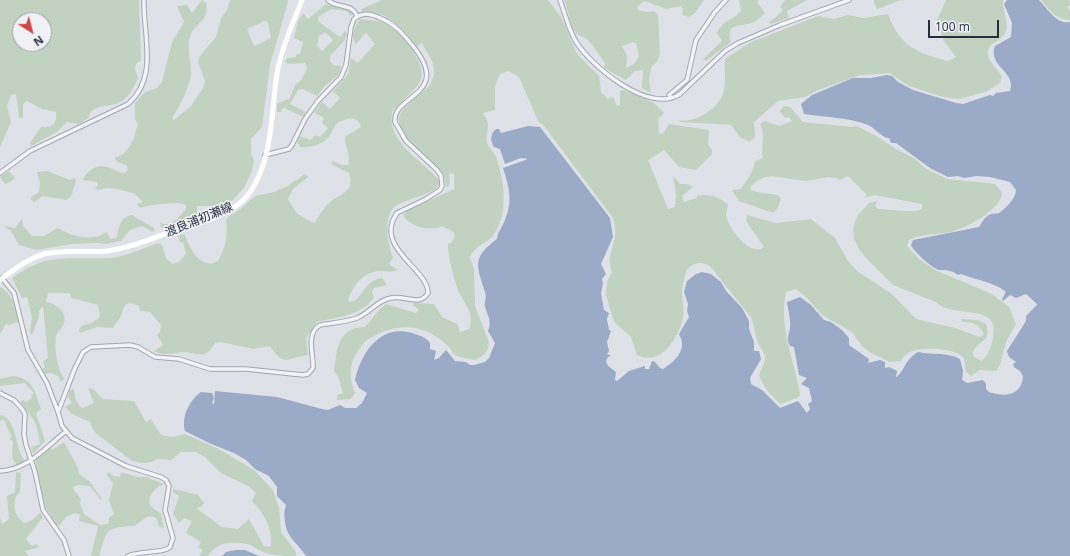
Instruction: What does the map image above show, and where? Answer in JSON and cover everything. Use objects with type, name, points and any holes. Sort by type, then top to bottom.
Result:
[{"type":"main road","name":"渡良浦初瀬線","points":[[1,279],[19,266],[43,255],[51,253],[94,252],[122,249],[188,227],[230,210],[240,203],[251,190],[259,174],[265,155],[281,56],[302,0]]},
{"type":"street","points":[[0,174],[30,151],[128,104],[138,94],[144,83],[148,63],[144,0]]},
{"type":"street","points":[[328,0],[332,4],[347,6],[358,16]]},
{"type":"street","points":[[560,0],[574,39],[596,67],[617,81],[650,98],[660,100],[671,98],[680,94],[725,51],[738,43],[780,25],[849,0]]},
{"type":"street","points":[[671,98],[669,95],[684,84],[689,77],[696,40],[715,12],[726,0]]},
{"type":"street","points":[[58,412],[75,368],[83,352],[90,347],[130,345],[138,347],[155,357],[179,359],[210,369],[246,369],[303,375],[308,374],[313,368],[311,335],[320,325],[356,318],[386,299],[400,297],[418,300],[426,297],[428,292],[426,284],[396,248],[392,224],[397,213],[436,194],[442,186],[441,176],[406,142],[395,122],[398,110],[422,89],[426,79],[426,68],[417,51],[397,28],[373,15],[365,14],[358,16],[352,23],[346,65],[341,78],[318,101],[305,119],[292,145],[289,148],[265,155]]},
{"type":"street","points":[[1,279],[14,293],[28,350],[47,383],[60,421],[66,432],[72,438],[126,466],[161,478],[168,483],[165,515],[173,538],[173,543],[162,552],[144,551],[128,556]]},
{"type":"street","points":[[0,393],[14,400],[22,408],[24,414],[24,434],[43,510],[64,540],[69,556]]},
{"type":"street","points":[[0,471],[17,469],[31,460],[66,432]]},
{"type":"green space","points":[[0,0],[139,0],[141,60],[136,64],[135,69],[138,78],[132,91],[122,101],[94,110],[90,113],[88,118],[79,124],[67,122],[57,132],[31,146],[30,143],[41,127],[49,127],[55,122],[56,112],[42,109],[27,101],[23,104],[23,117],[19,119],[16,94],[11,95],[7,106],[11,122],[0,147]]},
{"type":"green space","points":[[202,0],[206,3],[206,14],[194,29],[189,39],[191,73],[189,84],[172,118],[174,120],[191,106],[203,88],[205,81],[198,62],[199,57],[216,37],[221,18],[227,10],[230,0],[288,0],[270,65],[262,127],[251,139],[251,154],[254,160],[252,171],[244,188],[232,201],[218,209],[214,209],[210,206],[197,206],[197,216],[174,226],[162,228],[160,223],[168,224],[175,221],[186,209],[186,205],[170,203],[140,208],[137,204],[143,202],[134,193],[112,188],[97,190],[95,189],[98,185],[97,182],[83,180],[90,170],[101,166],[123,173],[128,170],[127,166],[118,162],[114,158],[124,153],[133,140],[138,124],[135,119],[135,103],[145,92],[157,88],[162,82],[172,42],[184,22],[177,6],[187,5],[192,13]],"holes":[[[265,21],[268,23],[271,38],[254,46],[247,29]]]},
{"type":"green space","points":[[382,0],[548,0],[561,17],[577,54],[599,76],[601,92],[608,99],[613,97],[617,106],[620,105],[620,91],[623,90],[654,103],[664,113],[658,119],[659,133],[663,134],[669,124],[709,130],[708,144],[712,150],[712,154],[696,170],[679,167],[664,150],[648,160],[668,209],[675,207],[676,195],[673,176],[680,184],[688,184],[693,187],[682,196],[684,202],[697,198],[697,196],[710,195],[728,204],[726,214],[730,226],[740,240],[746,245],[758,249],[764,247],[746,221],[747,215],[776,223],[811,219],[835,238],[848,261],[857,271],[892,294],[916,319],[955,328],[980,337],[984,334],[980,328],[969,322],[962,322],[961,319],[978,320],[986,324],[986,338],[973,352],[974,357],[982,361],[989,351],[993,338],[994,327],[990,319],[983,315],[944,307],[936,302],[893,285],[865,257],[854,239],[853,229],[855,222],[858,215],[869,203],[877,201],[875,206],[878,209],[907,211],[922,209],[922,204],[875,195],[864,198],[867,195],[848,176],[840,180],[832,177],[807,181],[771,177],[758,181],[751,186],[751,190],[778,195],[781,199],[777,209],[773,213],[739,201],[732,190],[741,189],[751,173],[755,161],[763,158],[763,133],[760,124],[764,121],[780,126],[792,121],[789,117],[785,118],[780,111],[784,106],[790,107],[803,122],[852,127],[857,126],[914,158],[925,168],[948,179],[995,184],[1002,193],[1000,199],[996,206],[982,217],[965,227],[951,232],[924,235],[914,238],[909,240],[907,246],[918,258],[935,270],[992,294],[1009,307],[1016,324],[1006,342],[1000,365],[996,371],[980,370],[971,376],[966,372],[964,359],[961,355],[940,349],[913,351],[906,355],[901,361],[890,362],[869,352],[862,346],[852,332],[822,315],[807,298],[796,289],[786,292],[784,319],[788,344],[800,395],[797,398],[780,404],[765,388],[759,375],[765,361],[765,355],[757,341],[752,319],[710,266],[701,263],[692,265],[687,269],[682,290],[684,312],[683,318],[681,326],[673,342],[661,354],[654,357],[646,358],[637,355],[631,337],[616,324],[613,319],[606,295],[607,282],[612,272],[610,258],[615,234],[613,218],[544,126],[538,121],[519,77],[508,71],[500,74],[495,86],[495,110],[483,113],[488,123],[486,138],[487,143],[496,157],[502,177],[504,197],[502,216],[492,237],[479,246],[470,257],[474,269],[475,306],[489,342],[488,349],[484,355],[475,360],[468,359],[455,355],[440,339],[425,331],[410,327],[402,327],[385,331],[373,336],[364,343],[354,357],[351,368],[351,380],[355,393],[351,399],[337,400],[337,395],[343,393],[338,376],[334,371],[340,341],[349,331],[356,328],[365,327],[386,304],[416,313],[419,310],[413,305],[413,303],[434,304],[442,317],[457,324],[460,332],[469,329],[471,324],[470,314],[457,288],[449,254],[448,244],[452,242],[455,235],[453,232],[442,226],[437,228],[426,228],[415,225],[410,223],[403,215],[407,211],[454,189],[454,173],[449,174],[450,183],[448,187],[446,186],[442,172],[411,142],[401,128],[399,121],[405,107],[431,83],[434,74],[433,64],[422,43],[417,46],[394,22],[379,14],[362,12],[361,9]]},
{"type":"green space","points":[[565,0],[704,0],[695,13],[689,17],[682,15],[683,10],[681,6],[666,9],[644,1],[637,7],[638,10],[647,12],[654,11],[658,15],[660,53],[657,62],[652,66],[649,79],[651,93],[642,88],[643,70],[635,71],[626,80],[604,68],[605,63],[593,46],[587,39],[576,34],[571,25]],"holes":[[[633,42],[636,43],[639,56],[634,64],[626,68],[627,56],[622,46]]]},
{"type":"green space","points":[[739,0],[759,0],[757,2],[765,13],[754,22],[734,27],[730,32],[731,42],[706,61],[703,59],[722,41],[717,33],[720,28],[741,10]]},
{"type":"green space","points":[[785,0],[807,0],[787,11],[789,18],[771,24],[769,22],[783,10],[780,7]]},
{"type":"green space","points":[[874,0],[904,0],[877,9]]},
{"type":"green space","points":[[946,0],[1003,0],[1003,8],[1007,23],[1006,31],[1002,37],[988,50],[990,61],[1002,77],[1000,83],[985,92],[959,99],[943,97],[909,86],[889,73],[861,75],[818,90],[805,97],[778,101],[754,122],[755,137],[749,142],[740,137],[731,125],[680,122],[679,120],[686,121],[700,117],[713,108],[718,102],[724,90],[725,59],[751,42],[818,16],[834,19],[848,15],[863,18],[888,14],[898,34],[911,47],[928,55],[948,61],[956,57],[943,40],[937,20]]},
{"type":"green space","points":[[1041,0],[1070,0],[1070,5],[1067,7],[1070,10],[1070,20],[1061,19],[1050,11]]},
{"type":"green space","points":[[326,4],[347,8],[353,12],[351,16],[346,11],[331,9],[318,17],[319,22],[340,37],[345,31],[347,33],[345,40],[330,56],[330,61],[333,65],[341,66],[340,73],[323,88],[317,96],[302,89],[298,90],[290,104],[306,112],[303,117],[285,108],[281,109],[281,112],[277,112],[277,104],[290,98],[295,85],[302,79],[307,68],[305,63],[287,64],[285,61],[287,58],[296,57],[297,54],[300,54],[303,42],[294,38],[298,21],[303,13],[308,19]],"holes":[[[325,32],[333,40],[322,51],[317,46],[319,36]]]},
{"type":"green space","points":[[360,19],[384,23],[397,32],[410,47],[420,64],[422,73],[421,80],[392,112],[392,123],[400,142],[439,180],[439,184],[435,190],[397,205],[392,209],[389,215],[388,238],[393,258],[389,264],[398,270],[391,272],[380,271],[369,274],[356,284],[348,299],[350,302],[354,301],[369,284],[376,280],[382,278],[387,285],[374,288],[372,292],[374,297],[363,308],[356,312],[317,322],[306,338],[308,355],[286,360],[279,357],[270,346],[254,349],[221,342],[215,343],[209,351],[201,354],[185,352],[166,354],[158,353],[154,351],[163,345],[157,335],[160,332],[161,325],[150,312],[140,311],[139,306],[130,303],[125,305],[120,318],[113,328],[97,327],[80,333],[79,330],[81,326],[92,323],[100,317],[98,305],[71,298],[70,293],[48,293],[46,302],[58,307],[63,313],[64,317],[63,326],[56,336],[55,347],[58,364],[64,379],[61,382],[59,377],[52,373],[44,374],[42,369],[45,367],[43,361],[48,358],[43,306],[39,311],[39,317],[32,335],[30,332],[32,317],[27,297],[22,298],[12,278],[25,270],[36,264],[59,259],[115,257],[158,243],[162,245],[166,258],[172,264],[179,262],[186,254],[183,242],[180,243],[178,235],[184,234],[191,249],[197,257],[211,264],[218,261],[225,246],[227,231],[226,220],[255,196],[274,192],[288,186],[305,174],[308,177],[293,189],[288,199],[297,214],[314,223],[332,200],[348,189],[350,185],[349,173],[331,164],[333,161],[342,165],[348,165],[349,154],[345,137],[361,127],[357,120],[347,119],[337,123],[328,138],[317,145],[300,147],[297,142],[300,136],[310,140],[316,135],[320,137],[328,128],[322,123],[324,118],[314,112],[322,102],[330,109],[340,98],[333,91],[348,74],[351,58],[358,63],[375,44],[366,33],[356,44],[354,41],[353,35],[356,25]]},
{"type":"green space","points":[[9,171],[15,178],[9,183],[5,184],[0,177]]},
{"type":"green space","points":[[47,171],[70,180],[75,178],[76,181],[71,197],[66,200],[43,196],[34,202],[30,198],[39,192],[40,183],[37,172]]},
{"type":"green space","points":[[132,215],[154,228],[154,231],[152,232],[142,226],[130,230],[121,241],[106,244],[72,244],[37,250],[19,245],[11,231],[3,226],[15,228],[22,219],[23,226],[32,236],[44,236],[58,228],[72,235],[83,237],[99,236],[107,232],[110,239],[116,238],[122,220]]},
{"type":"green space","points":[[0,287],[4,289],[11,297],[18,322],[9,325],[6,324],[0,334]]},
{"type":"green space","points":[[13,376],[20,377],[29,383],[35,392],[41,409],[36,413],[45,441],[33,454],[31,447],[40,444],[38,431],[32,417],[20,402],[23,400],[26,402],[32,398],[31,395],[34,393],[25,383],[0,386],[0,379]]},
{"type":"green space","points":[[88,388],[93,389],[103,399],[134,401],[146,422],[151,419],[161,435],[172,437],[185,434],[219,449],[254,470],[273,490],[279,507],[281,532],[296,552],[296,556],[272,555],[256,549],[251,545],[227,543],[217,547],[208,556],[199,556],[203,550],[198,547],[201,542],[186,533],[192,521],[184,518],[179,523],[173,514],[179,496],[173,492],[173,489],[198,495],[204,503],[201,507],[196,508],[222,527],[238,529],[249,519],[264,546],[271,547],[271,534],[267,522],[252,501],[256,493],[250,487],[221,473],[205,457],[196,452],[181,452],[171,460],[158,459],[152,462],[142,463],[132,461],[98,435],[93,430],[90,422],[72,414],[65,407],[72,403],[68,397],[69,391],[74,389],[75,398],[80,407],[83,408],[94,403]]},
{"type":"green space","points":[[2,415],[14,429],[21,455],[25,461],[19,466],[13,458],[13,441],[10,440],[11,436],[4,420],[0,421],[0,416]]},
{"type":"green space","points":[[64,442],[78,468],[79,474],[89,481],[102,499],[101,500],[90,486],[79,485],[72,487],[81,499],[80,503],[84,514],[100,525],[108,524],[109,518],[114,514],[109,500],[113,483],[107,475],[108,472],[114,476],[120,477],[121,472],[138,477],[146,477],[164,484],[152,493],[149,499],[153,509],[161,514],[164,528],[159,527],[157,519],[154,517],[145,518],[134,526],[117,527],[112,529],[106,535],[99,556],[91,556],[98,526],[79,521],[80,515],[75,513],[66,517],[60,525],[56,525],[44,504],[35,460],[50,447],[52,450]]},
{"type":"green space","points":[[16,472],[21,473],[20,492],[16,496],[15,504],[16,514],[24,523],[32,520],[40,513],[43,517],[26,539],[32,546],[36,544],[39,547],[25,551],[29,556],[0,556],[0,517],[2,524],[9,519],[7,496],[15,492]]},
{"type":"water","points":[[1007,0],[1039,0],[1061,21],[1070,22],[1070,556],[306,556],[288,532],[284,517],[286,505],[277,496],[277,487],[269,476],[255,469],[246,460],[234,453],[185,431],[184,420],[187,409],[193,399],[201,392],[212,393],[214,398],[212,403],[214,404],[215,391],[277,397],[328,410],[340,405],[345,408],[356,408],[362,403],[367,393],[359,388],[355,380],[362,360],[374,343],[381,337],[390,333],[401,331],[412,333],[424,338],[430,343],[430,349],[436,351],[434,360],[439,358],[446,350],[455,361],[466,362],[470,365],[485,362],[489,358],[495,343],[488,331],[490,322],[485,307],[486,294],[478,269],[478,263],[483,252],[497,239],[509,206],[507,181],[503,168],[528,159],[521,158],[505,164],[500,149],[494,147],[491,138],[496,129],[499,129],[501,133],[528,126],[540,127],[610,218],[613,237],[601,264],[606,274],[602,279],[603,284],[601,293],[604,310],[609,313],[607,319],[609,330],[611,331],[607,342],[609,351],[607,354],[611,356],[608,357],[606,361],[608,366],[616,372],[615,380],[617,381],[629,371],[645,366],[645,369],[649,369],[652,361],[663,369],[676,359],[682,345],[679,334],[689,317],[687,311],[688,304],[684,292],[687,281],[696,274],[702,272],[711,274],[721,282],[726,291],[742,308],[749,321],[749,329],[754,342],[754,351],[759,351],[761,359],[750,378],[751,384],[762,390],[780,408],[798,401],[807,413],[810,409],[808,404],[812,401],[809,388],[801,384],[807,378],[799,375],[794,347],[790,346],[788,341],[790,318],[787,302],[800,297],[811,305],[824,320],[831,322],[842,330],[849,338],[849,345],[869,359],[868,363],[880,360],[885,362],[885,368],[889,367],[897,371],[896,377],[901,373],[913,355],[918,352],[945,354],[960,359],[963,371],[962,380],[967,383],[983,380],[986,384],[986,389],[991,393],[1002,395],[1012,394],[1021,386],[1023,376],[1020,371],[1014,367],[1013,364],[1016,362],[1009,357],[1007,351],[1026,321],[1026,316],[1037,305],[1036,303],[1026,294],[1016,298],[1010,295],[1003,301],[1002,299],[1006,292],[990,283],[961,274],[958,275],[951,271],[937,269],[924,260],[911,245],[913,240],[979,227],[987,216],[999,213],[1007,206],[1016,193],[1016,190],[1010,182],[990,177],[948,177],[930,168],[896,143],[891,143],[889,138],[864,123],[848,119],[804,114],[801,104],[812,95],[853,78],[871,78],[887,75],[892,76],[898,82],[913,90],[963,104],[990,95],[993,96],[996,93],[1010,91],[1011,84],[1009,79],[995,59],[994,53],[995,46],[1011,37],[1012,23],[1004,4]]},
{"type":"water","points":[[245,550],[259,556],[222,556],[226,552]]}]
